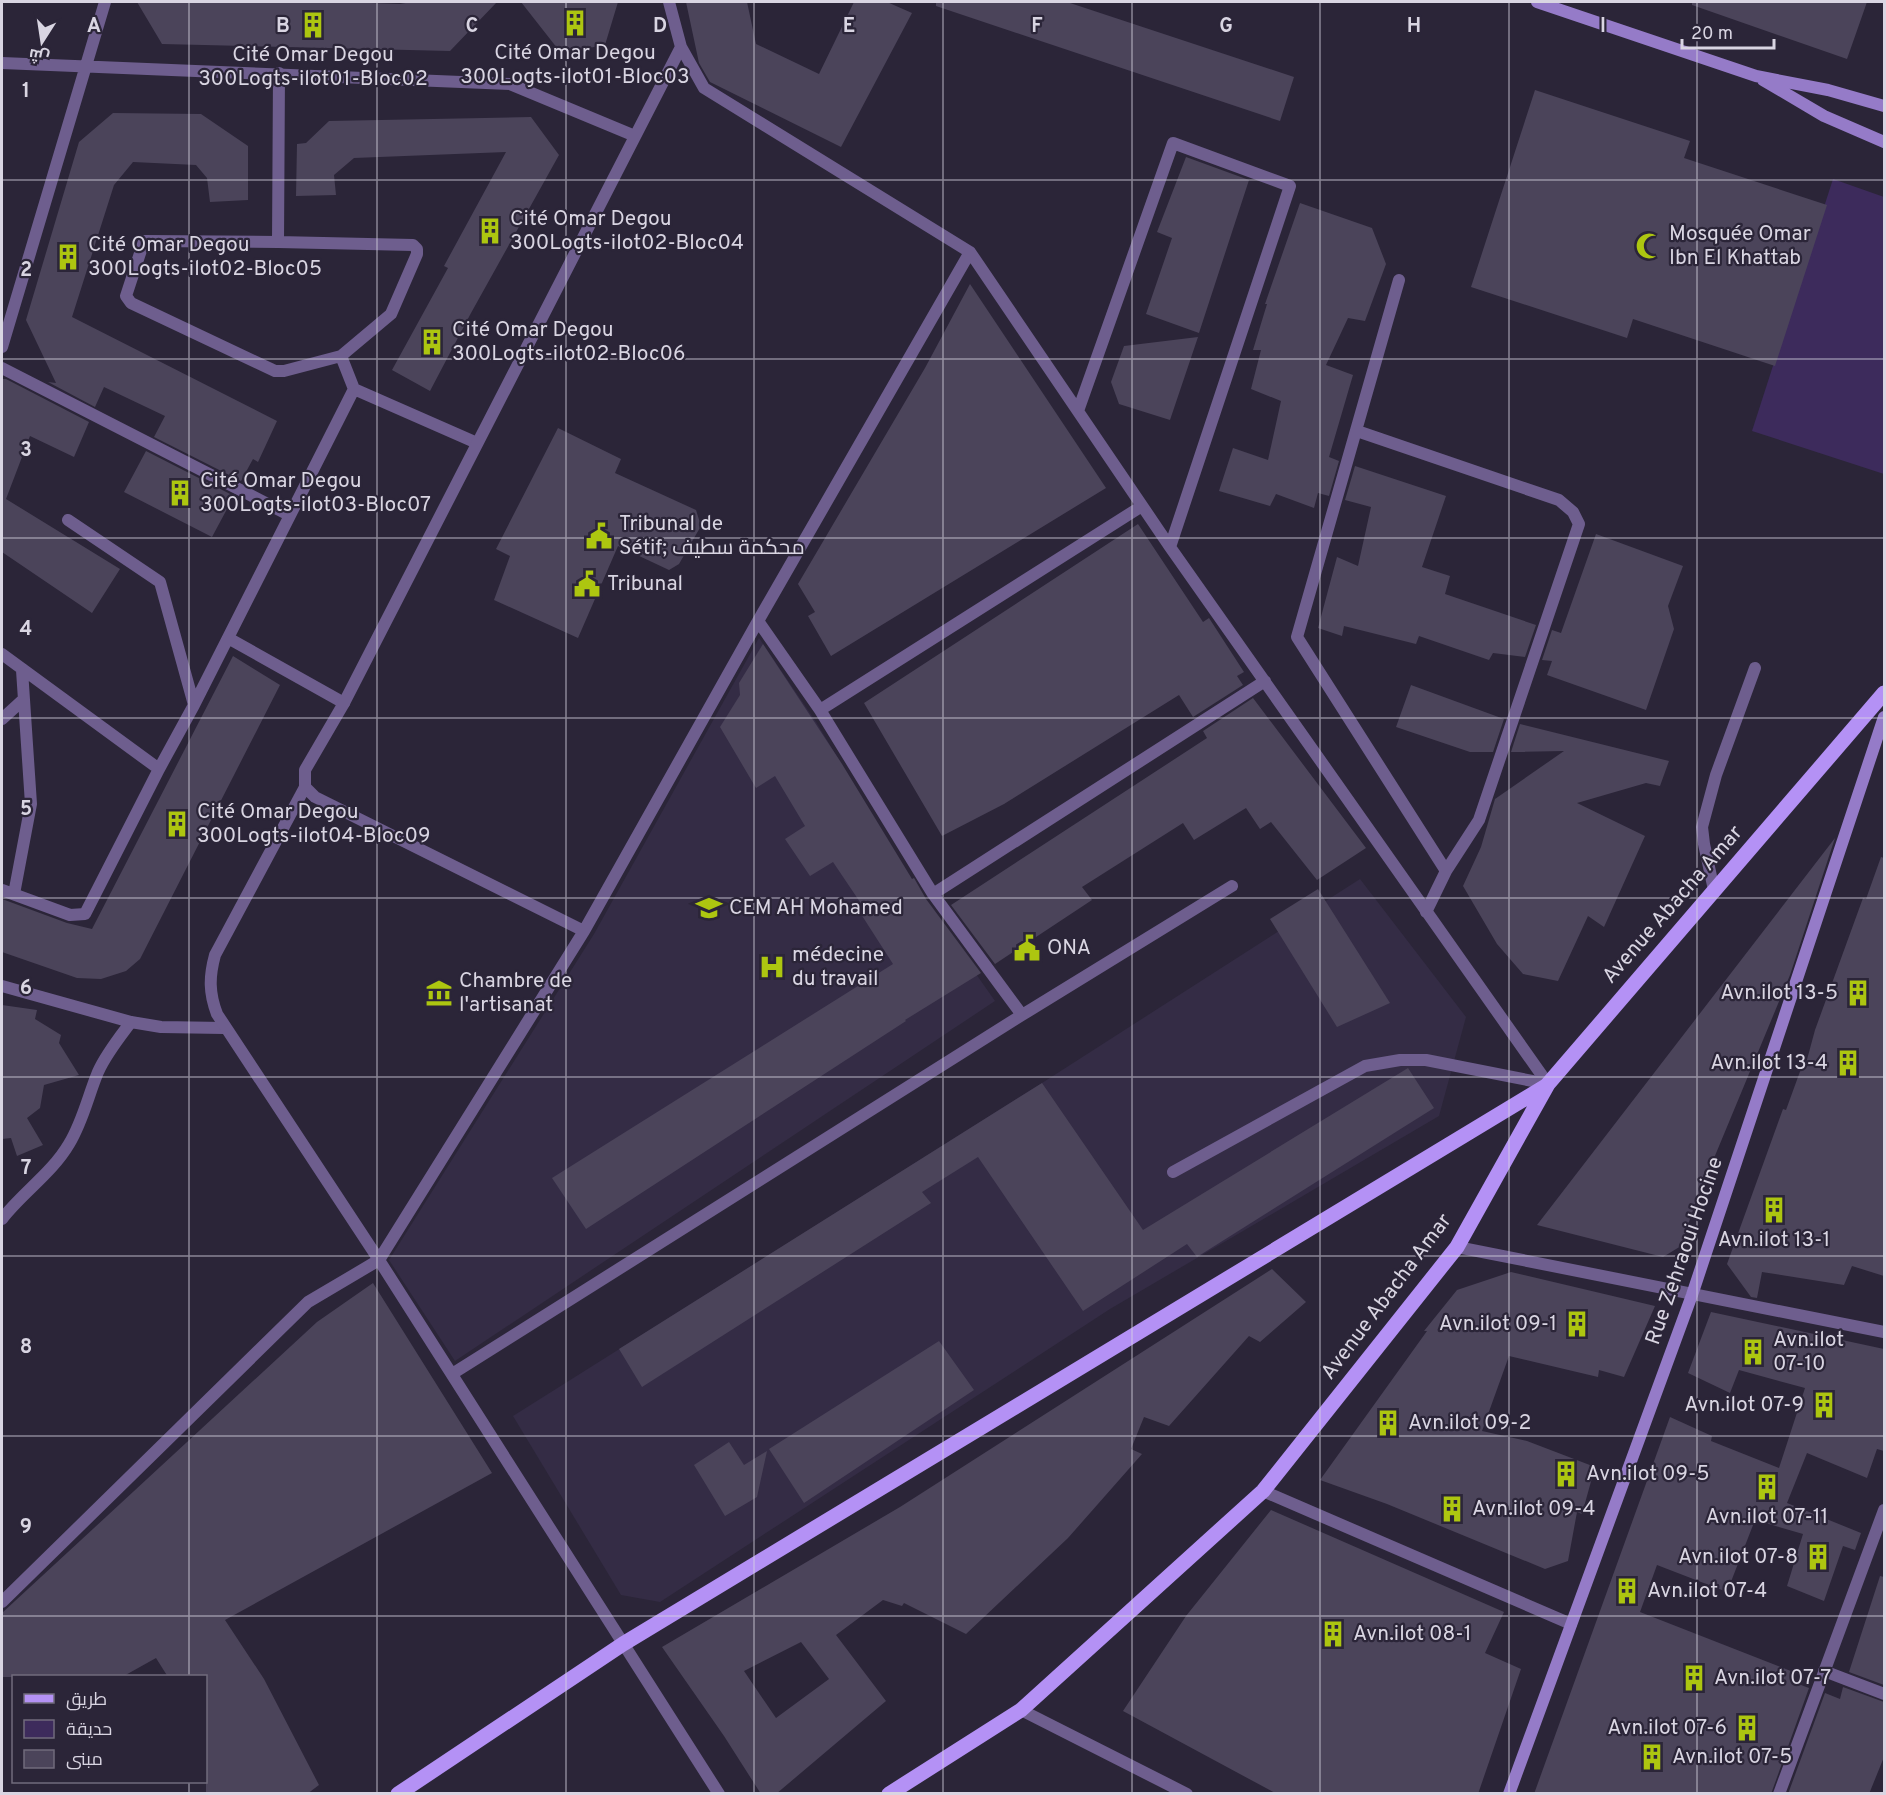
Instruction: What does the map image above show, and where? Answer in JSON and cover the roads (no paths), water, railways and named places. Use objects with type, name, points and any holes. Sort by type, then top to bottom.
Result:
[{"type":"main road","name":"Avenue Abacha Amar","points":[[889,1794],[1021,1710],[1263,1491],[1457,1247],[1548,1084],[1884,693]]},
{"type":"main road","points":[[398,1794],[623,1644],[1548,1084]]},
{"type":"street","points":[[2,347],[4,330],[105,2]]},
{"type":"street","points":[[669,2],[681,48],[704,88],[970,252],[1170,547],[1548,1084]]},
{"type":"street","points":[[1537,2],[1756,76],[1828,90],[1884,106]]},
{"type":"street","points":[[681,48],[344,703],[305,770],[305,787],[215,955],[210,985],[212,1000],[224,1028],[379,1260],[719,1794]]},
{"type":"street","points":[[2,63],[510,84],[635,136]]},
{"type":"street","points":[[278,242],[279,73]]},
{"type":"street","points":[[1756,76],[1824,116],[1884,142]]},
{"type":"street","points":[[1078,411],[1173,143],[1290,186],[1170,547]]},
{"type":"street","points":[[144,241],[413,246],[417,249],[417,254],[391,314],[341,356],[284,371],[275,371],[131,303],[126,296],[144,241]]},
{"type":"street","points":[[2,1602],[308,1302],[379,1260],[584,932],[758,621],[970,252]]},
{"type":"street","points":[[1399,280],[1297,637],[1446,871]]},
{"type":"street","points":[[341,356],[354,389],[477,443]]},
{"type":"street","points":[[2,368],[289,516]]},
{"type":"street","points":[[2,890],[70,915],[85,914],[354,389]]},
{"type":"street","points":[[1357,431],[1559,501],[1573,512],[1579,524],[1479,820],[1446,871],[1425,912]]},
{"type":"street","points":[[820,710],[1142,506]]},
{"type":"street","points":[[68,520],[160,582],[194,705]]},
{"type":"street","points":[[758,621],[820,710],[933,894],[1022,1015]]},
{"type":"street","points":[[228,638],[344,703]]},
{"type":"street","points":[[2,654],[159,769]]},
{"type":"street","points":[[1714,890],[1702,827],[1716,775],[1755,668]]},
{"type":"street","points":[[14,894],[31,804],[22,670]]},
{"type":"street","points":[[933,894],[1265,681]]},
{"type":"street","points":[[2,719],[24,699]]},
{"type":"street","name":"Rue Zehraoui Hocine","points":[[1509,1794],[1692,1295],[1884,717]]},
{"type":"street","points":[[305,787],[315,797],[584,932]]},
{"type":"street","points":[[452,1374],[1022,1015],[1232,886]]},
{"type":"street","points":[[2,986],[131,1022],[161,1027],[224,1028]]},
{"type":"street","points":[[2,1219],[68,1147],[78,1129],[99,1070],[131,1022]]},
{"type":"street","points":[[1173,1172],[1365,1066],[1400,1060],[1426,1060],[1548,1084]]},
{"type":"street","points":[[1457,1247],[1884,1332]]},
{"type":"street","points":[[1263,1491],[1571,1624]]},
{"type":"street","points":[[1779,1794],[1884,1510]]},
{"type":"street","points":[[1824,1671],[1884,1694]]},
{"type":"street","points":[[1021,1710],[1187,1794]]},
{"type":"place","name":"Cité Omar Degou 300Logts-ilot01-Bloc03","points":[[575,23]]},
{"type":"place","name":"Cité Omar Degou 300Logts-ilot01-Bloc02","points":[[313,25]]},
{"type":"place","name":"Cité Omar Degou 300Logts-ilot02-Bloc04","points":[[490,231]]},
{"type":"place","name":"Mosquée Omar Ibn El Khattab","points":[[1649,246]]},
{"type":"place","name":"Cité Omar Degou 300Logts-ilot02-Bloc05","points":[[68,257]]},
{"type":"place","name":"Cité Omar Degou 300Logts-ilot02-Bloc06","points":[[432,342]]},
{"type":"place","name":"Cité Omar Degou 300Logts-ilot03-Bloc07","points":[[180,493]]},
{"type":"place","name":"Tribunal de Sétif; محكمة سطيف","points":[[599,536]]},
{"type":"place","name":"Tribunal","points":[[587,584]]},
{"type":"place","name":"Cité Omar Degou 300Logts-ilot04-Bloc09","points":[[177,824]]},
{"type":"place","name":"CEM AH Mohamed","points":[[709,908]]},
{"type":"place","name":"ONA","points":[[1027,948]]},
{"type":"place","name":"médecine du travail","points":[[772,967]]},
{"type":"place","name":"Chambre de l'artisanat","points":[[439,993]]},
{"type":"place","name":"Avn.ilot 13-5","points":[[1858,993]]},
{"type":"place","name":"Avn.ilot 13-4","points":[[1848,1063]]},
{"type":"place","name":"Avn.ilot 13-1","points":[[1774,1210]]},
{"type":"place","name":"Avn.ilot 09-1","points":[[1577,1324]]},
{"type":"place","name":"Avn.ilot 07-10","points":[[1753,1352]]},
{"type":"place","name":"Avn.ilot 07-9","points":[[1824,1405]]},
{"type":"place","name":"Avn.ilot 09-2","points":[[1388,1423]]},
{"type":"place","name":"Avn.ilot 09-5","points":[[1566,1474]]},
{"type":"place","name":"Avn.ilot 07-11","points":[[1767,1487]]},
{"type":"place","name":"Avn.ilot 09-4","points":[[1452,1509]]},
{"type":"place","name":"Avn.ilot 07-8","points":[[1818,1557]]},
{"type":"place","name":"Avn.ilot 07-4","points":[[1627,1591]]},
{"type":"place","name":"Avn.ilot 08-1","points":[[1333,1634]]},
{"type":"place","name":"Avn.ilot 07-7","points":[[1694,1678]]},
{"type":"place","name":"Avn.ilot 07-6","points":[[1747,1728]]},
{"type":"place","name":"Avn.ilot 07-5","points":[[1652,1757]]}]
